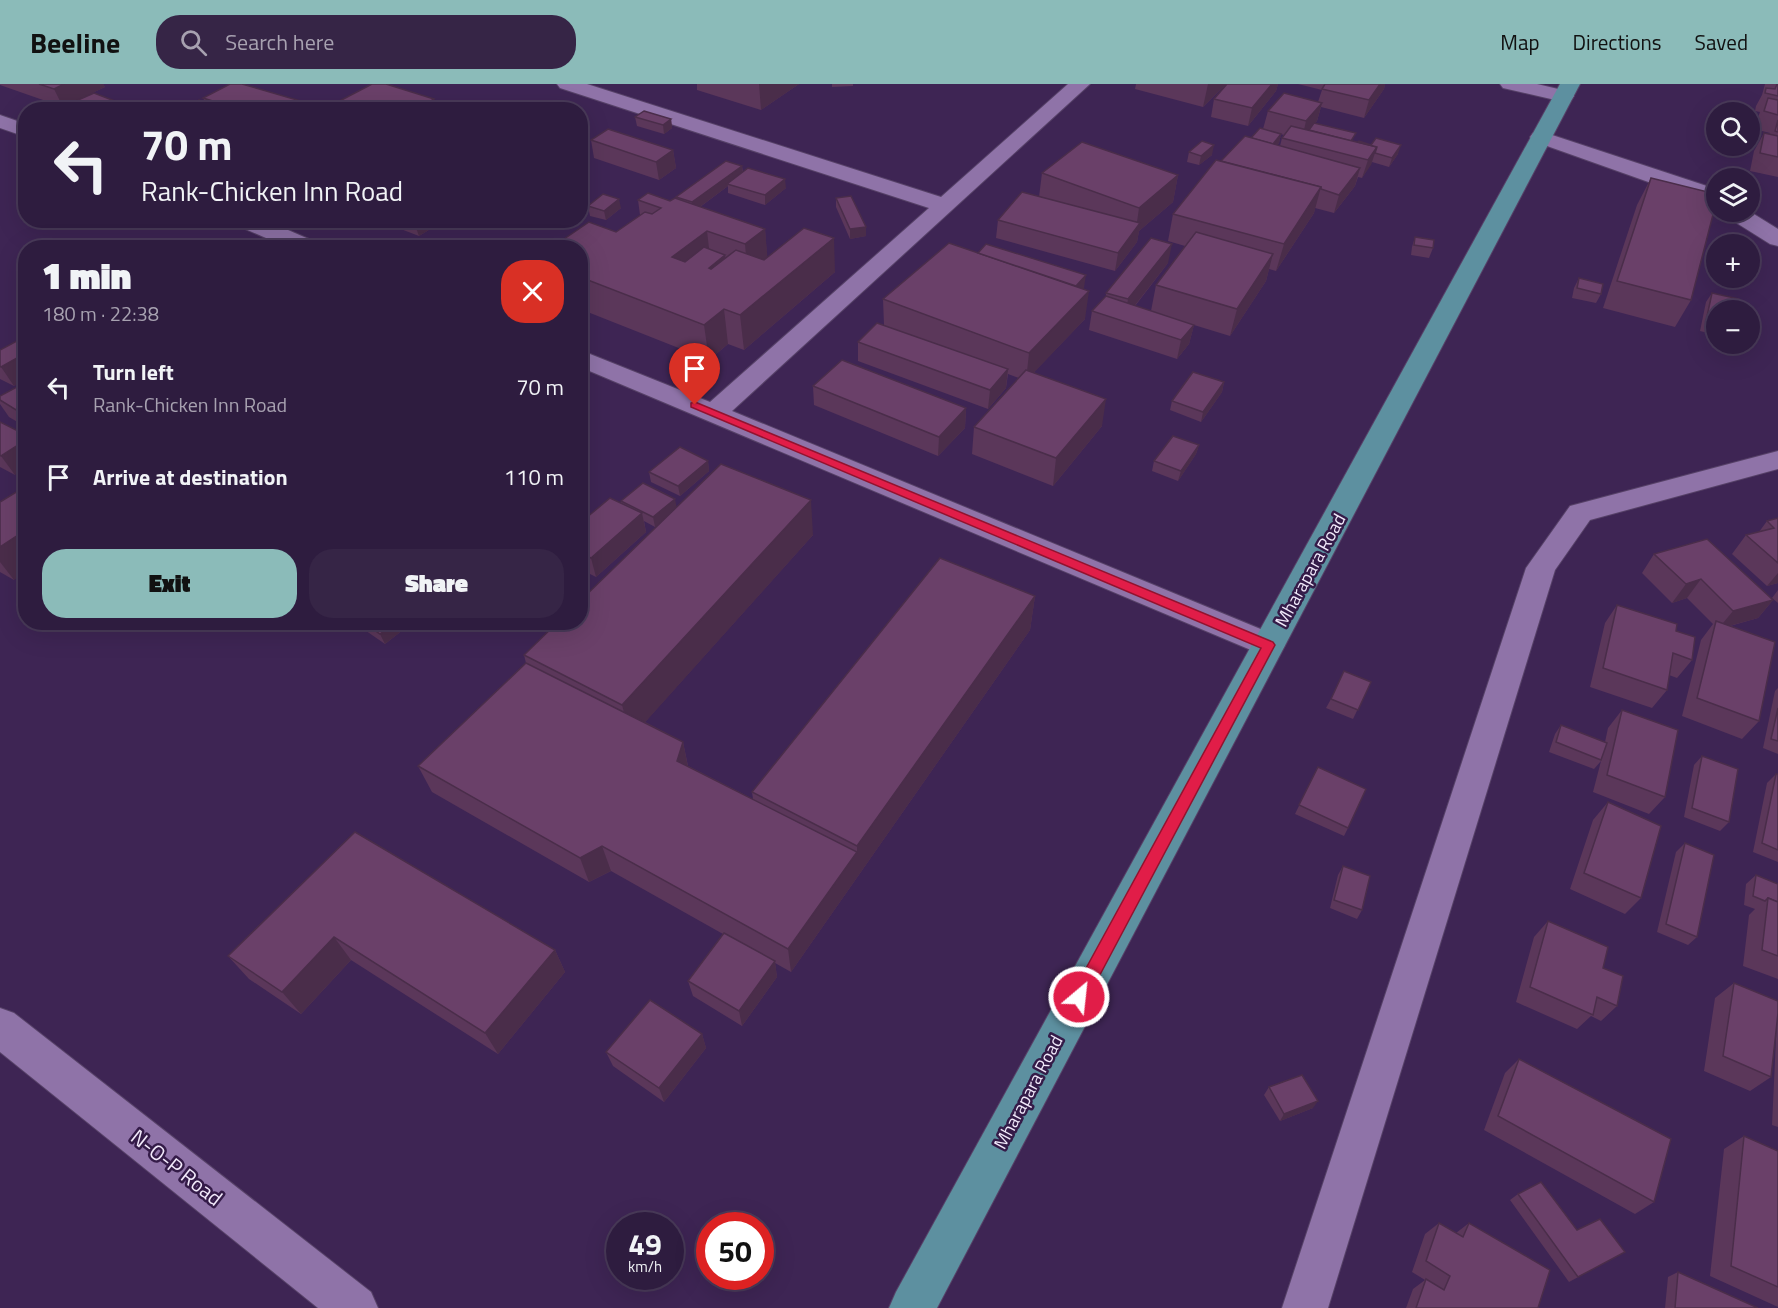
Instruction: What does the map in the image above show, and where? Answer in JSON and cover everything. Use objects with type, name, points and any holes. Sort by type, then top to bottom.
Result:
[{"type":"main road","name":"Mharapara Road","points":[[912,1308],[1567,90]]},
{"type":"street","points":[[567,84],[946,206]]},
{"type":"street","points":[[714,413],[1080,84]]},
{"type":"street","points":[[1510,84],[1567,90]]},
{"type":"street","points":[[0,121],[18,128]]},
{"type":"street","points":[[1540,137],[1706,193]]},
{"type":"street","points":[[1751,222],[1778,239]]},
{"type":"street","points":[[263,228],[291,240]]},
{"type":"street","points":[[588,361],[1269,645]]},
{"type":"street","points":[[1305,1308],[1541,568],[1580,513],[1778,460]]},
{"type":"street","name":"N-O-P Road","points":[[0,1027],[355,1308]]},
{"type":"building","points":[[39,84],[64,84],[54,89]]},
{"type":"building","points":[[230,84],[242,84],[304,102],[216,102],[203,98]]},
{"type":"building","points":[[372,84],[386,84],[434,99],[429,102],[338,102]]},
{"type":"building","points":[[1227,84],[1272,84],[1252,108],[1214,99]]},
{"type":"building","points":[[1325,84],[1380,84],[1369,100],[1322,89]]},
{"type":"building","points":[[1777,84],[1778,96],[1765,93],[1766,88],[1775,89]]},
{"type":"building","points":[[94,93],[117,102],[73,102]]},
{"type":"building","points":[[1284,93],[1322,103],[1306,121],[1268,111]]},
{"type":"building","points":[[1768,98],[1778,100],[1778,115],[1764,111]]},
{"type":"building","points":[[644,111],[671,119],[663,125],[635,117]]},
{"type":"building","points":[[1314,123],[1356,133],[1351,141],[1309,130]]},
{"type":"building","points":[[1291,126],[1377,147],[1368,160],[1282,138]]},
{"type":"building","points":[[1260,128],[1281,134],[1273,144],[1251,138]]},
{"type":"building","points":[[608,129],[673,150],[656,162],[591,140]]},
{"type":"building","points":[[1764,133],[1778,136],[1778,157],[1760,153]]},
{"type":"building","points":[[1245,136],[1360,168],[1339,195],[1321,189],[1321,187],[1221,161]]},
{"type":"building","points":[[1376,138],[1401,145],[1392,158],[1375,153],[1377,147],[1358,142],[1371,145]]},
{"type":"building","points":[[1202,141],[1214,145],[1201,156],[1189,152]]},
{"type":"building","points":[[1082,142],[1178,175],[1139,208],[1042,173]]},
{"type":"building","points":[[1216,160],[1321,187],[1284,244],[1173,214]]},
{"type":"building","points":[[726,161],[742,166],[692,202],[676,197]]},
{"type":"building","points":[[748,168],[785,179],[765,195],[727,184]]},
{"type":"building","points":[[1651,178],[1706,192],[1706,222],[1711,222],[1708,234],[1706,234],[1691,300],[1617,281]]},
{"type":"building","points":[[1022,192],[1140,223],[1118,253],[998,220]]},
{"type":"building","points":[[648,193],[670,201],[675,198],[765,229],[745,244],[707,231],[672,257],[685,262],[704,247],[725,255],[709,268],[711,269],[736,250],[764,260],[804,228],[834,238],[740,315],[724,309],[704,325],[588,280],[588,240],[563,240],[580,228],[588,228],[589,222],[616,232],[645,212],[652,214],[661,208],[638,200]]},
{"type":"building","points":[[603,194],[619,199],[604,211],[588,206]]},
{"type":"building","points":[[851,196],[866,227],[850,229],[836,198]]},
{"type":"building","points":[[1196,232],[1273,254],[1237,309],[1156,285]]},
{"type":"building","points":[[1415,237],[1434,240],[1433,248],[1414,245]]},
{"type":"building","points":[[1151,238],[1172,244],[1128,299],[1106,293]]},
{"type":"building","points":[[949,243],[1089,291],[1029,353],[883,299]]},
{"type":"building","points":[[986,244],[1086,275],[1076,286],[978,253]]},
{"type":"building","points":[[1579,278],[1603,284],[1601,294],[1577,288]]},
{"type":"building","points":[[1712,293],[1739,299],[1739,300],[1710,300]]},
{"type":"building","points":[[1106,296],[1194,325],[1181,340],[1092,311]]},
{"type":"building","points":[[877,323],[1008,369],[990,390],[858,342]]},
{"type":"building","points":[[18,340],[18,357],[1,367],[0,350]]},
{"type":"building","points":[[842,360],[966,408],[939,437],[813,386]]},
{"type":"building","points":[[1026,370],[1106,399],[1056,458],[974,427]]},
{"type":"building","points":[[1193,372],[1224,382],[1203,412],[1172,401]]},
{"type":"building","points":[[18,386],[18,411],[0,400],[0,396]]},
{"type":"building","points":[[0,422],[18,431],[18,445],[0,455]]},
{"type":"building","points":[[1173,436],[1199,445],[1181,471],[1154,461]]},
{"type":"building","points":[[680,447],[708,461],[678,486],[649,472]]},
{"type":"building","points":[[721,464],[811,500],[622,705],[524,655],[550,630],[588,630],[588,593]]},
{"type":"building","points":[[643,483],[675,499],[653,517],[621,501]]},
{"type":"building","points":[[18,491],[18,535],[0,547],[0,502]]},
{"type":"building","points":[[610,498],[642,513],[591,558],[588,557],[588,516]]},
{"type":"building","points":[[1778,518],[1778,563],[1746,535],[1774,528],[1767,521]]},
{"type":"building","points":[[1707,539],[1773,600],[1733,611],[1701,579],[1686,584],[1654,554]]},
{"type":"building","points":[[940,558],[1035,596],[857,846],[752,792]]},
{"type":"building","points":[[1617,605],[1677,624],[1676,631],[1695,637],[1692,660],[1673,653],[1667,690],[1603,668]]},
{"type":"building","points":[[1716,621],[1775,642],[1759,721],[1697,698]]},
{"type":"building","points":[[526,663],[683,742],[677,761],[857,852],[788,949],[602,846],[580,858],[418,766]]},
{"type":"building","points":[[1344,671],[1371,682],[1358,710],[1331,699]]},
{"type":"building","points":[[1778,708],[1778,741],[1771,739]]},
{"type":"building","points":[[1622,710],[1678,730],[1665,797],[1607,775]]},
{"type":"building","points":[[1561,725],[1607,743],[1601,760],[1556,742]]},
{"type":"building","points":[[1702,756],[1738,769],[1729,822],[1692,808]]},
{"type":"building","points":[[1318,767],[1366,789],[1348,828],[1299,805]]},
{"type":"building","points":[[1776,774],[1778,774],[1778,850],[1762,843]]},
{"type":"building","points":[[1608,802],[1661,826],[1641,898],[1584,873]]},
{"type":"building","points":[[355,832],[555,950],[485,1033],[334,937],[282,992],[228,956]]},
{"type":"building","points":[[1685,843],[1714,855],[1697,937],[1666,924]]},
{"type":"building","points":[[1343,866],[1370,876],[1362,910],[1334,900]]},
{"type":"building","points":[[1756,875],[1778,884],[1778,902],[1768,898],[1765,901],[1753,896]]},
{"type":"building","points":[[1768,898],[1778,902],[1778,956],[1762,950]]},
{"type":"building","points":[[1548,921],[1608,947],[1603,968],[1623,976],[1617,1006],[1597,997],[1593,1015],[1530,987]]},
{"type":"building","points":[[724,933],[775,961],[739,1011],[688,981]]},
{"type":"building","points":[[1734,983],[1778,1001],[1771,1077],[1723,1056]]},
{"type":"building","points":[[650,1000],[702,1034],[659,1088],[606,1052]]},
{"type":"building","points":[[1519,1059],[1671,1139],[1654,1202],[1498,1116]]},
{"type":"building","points":[[1302,1075],[1318,1101],[1284,1114],[1269,1087]]},
{"type":"building","points":[[1744,1136],[1778,1151],[1778,1287],[1731,1266]]},
{"type":"building","points":[[1541,1182],[1577,1230],[1600,1219],[1625,1252],[1578,1277],[1518,1194]]},
{"type":"building","points":[[1439,1223],[1463,1237],[1469,1223],[1550,1270],[1538,1308],[1416,1308],[1426,1279],[1444,1290],[1450,1276],[1426,1261]]},
{"type":"building","points":[[1678,1272],[1758,1308],[1675,1308]]},
{"type":"route","points":[[695,405],[1269,645],[1079,997]]}]
